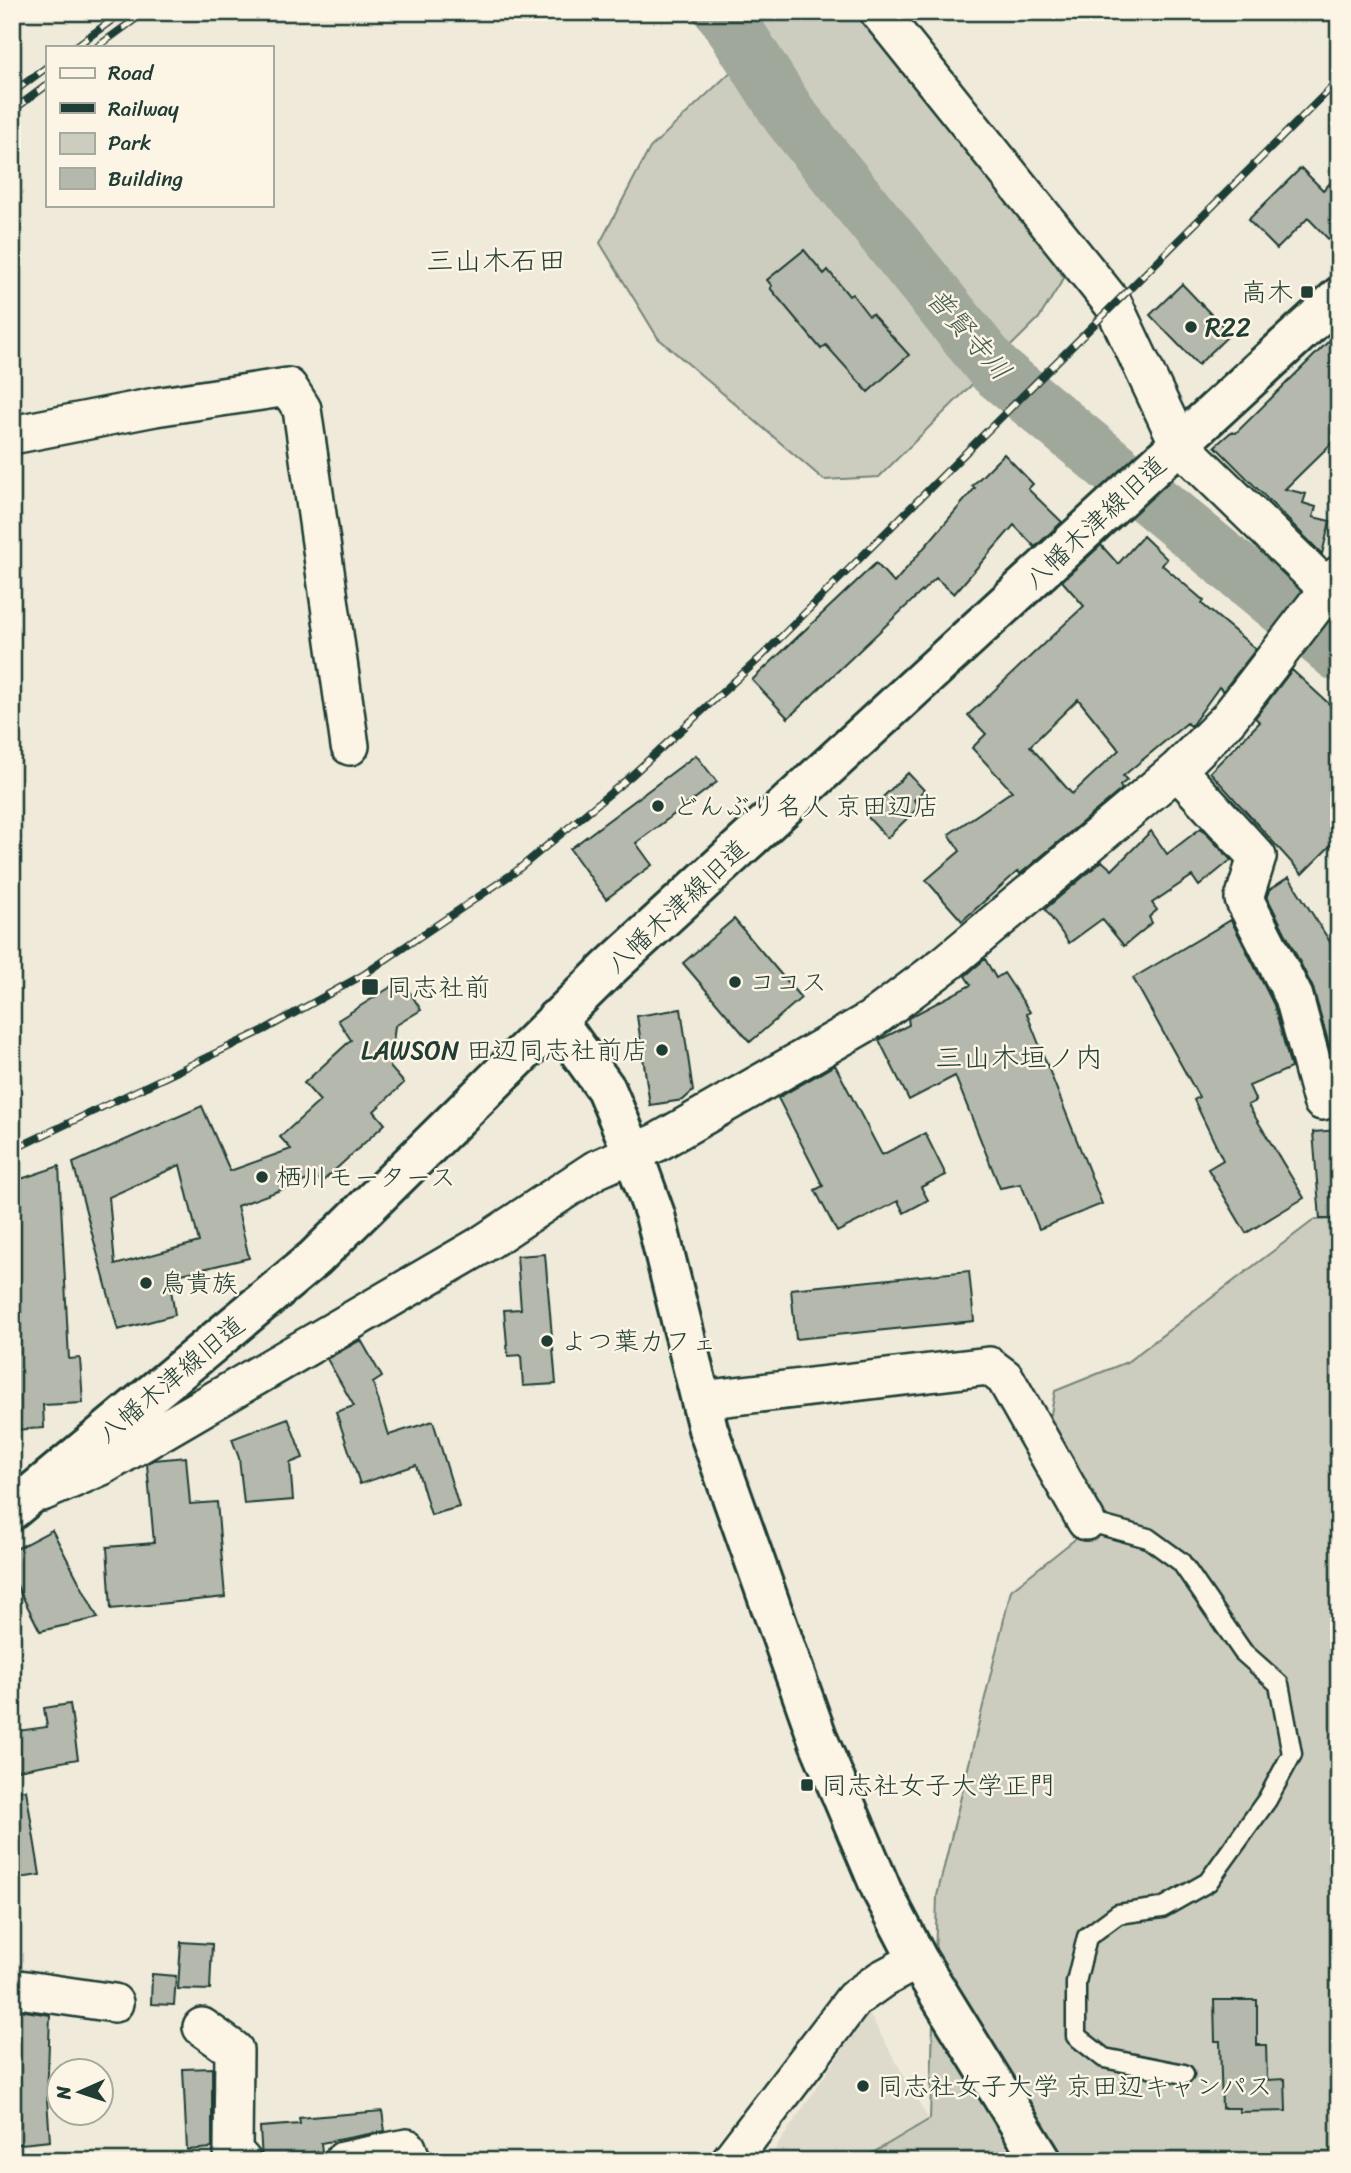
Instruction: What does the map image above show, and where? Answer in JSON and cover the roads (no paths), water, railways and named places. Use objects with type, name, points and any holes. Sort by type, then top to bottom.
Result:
[{"type":"street","points":[[20,1504],[102,1466],[480,1246],[595,1170],[658,1142],[871,1020],[947,963],[1177,770],[1228,719],[1331,591],[1173,449],[1113,304],[879,12]]},
{"type":"street","name":"八幡木津線旧道","points":[[20,1504],[315,1258],[556,1019],[1339,297]]},
{"type":"street","points":[[12,435],[155,407],[288,387],[302,409],[350,746]]},
{"type":"street","points":[[1177,770],[1257,857],[1244,899],[1294,996],[1322,1101]]},
{"type":"street","points":[[556,1019],[606,1089],[632,1152],[655,1214],[708,1429],[819,1742],[882,1891],[918,1960],[1042,2161]]},
{"type":"street","points":[[701,1400],[989,1366],[1005,1378],[1086,1521]]},
{"type":"street","points":[[730,2161],[854,1999],[882,1979],[918,1960]]},
{"type":"street","points":[[12,1988],[114,2003]]},
{"type":"street","points":[[202,2027],[234,2050],[233,2151],[242,2161]]},
{"type":"street","points":[[343,2161],[407,2148],[412,2161]]},
{"type":"lane","points":[[1086,1521],[1148,1538],[1181,1562],[1243,1652],[1279,1684],[1292,1755],[1267,1800],[1208,1882],[1162,1908],[1118,1914],[1087,1937],[1076,1982],[1076,2036],[1104,2058],[1184,2074]]},
{"type":"waterway","name":"普賢寺川","points":[[724,12],[790,116],[995,370],[1339,654]]},
{"type":"railway","points":[[76,46],[123,12]]},
{"type":"railway","points":[[98,46],[145,12]]},
{"type":"railway","points":[[12,93],[46,68]]},
{"type":"railway","points":[[12,1150],[264,1030],[363,975],[515,872],[631,776],[762,656],[1339,80]]},
{"type":"railway","points":[[12,111],[46,86]]},
{"type":"place","name":"高木","points":[[1307,292]]},
{"type":"place","name":"R22","points":[[1191,327]]},
{"type":"place","name":"どんぶり名人 京田辺店","points":[[658,806]]},
{"type":"place","name":"ココス","points":[[735,982]]},
{"type":"place","name":"同志社前","points":[[370,987]]},
{"type":"place","name":"LAWSON 田辺同志社前店","points":[[662,1050]]},
{"type":"place","name":"栖川モータース","points":[[262,1177]]},
{"type":"place","name":"鳥貴族","points":[[146,1283]]},
{"type":"place","name":"よつ葉カフェ","points":[[547,1341]]},
{"type":"place","name":"同志社女子大学正門","points":[[807,1785]]},
{"type":"place","name":"同志社女子大学 京田辺キャンパス","points":[[863,2086]]},
{"type":"district","name":"三山木石田","points":[[496,260]]},
{"type":"district","name":"三山木垣ノ内","points":[[1019,1057]]}]
